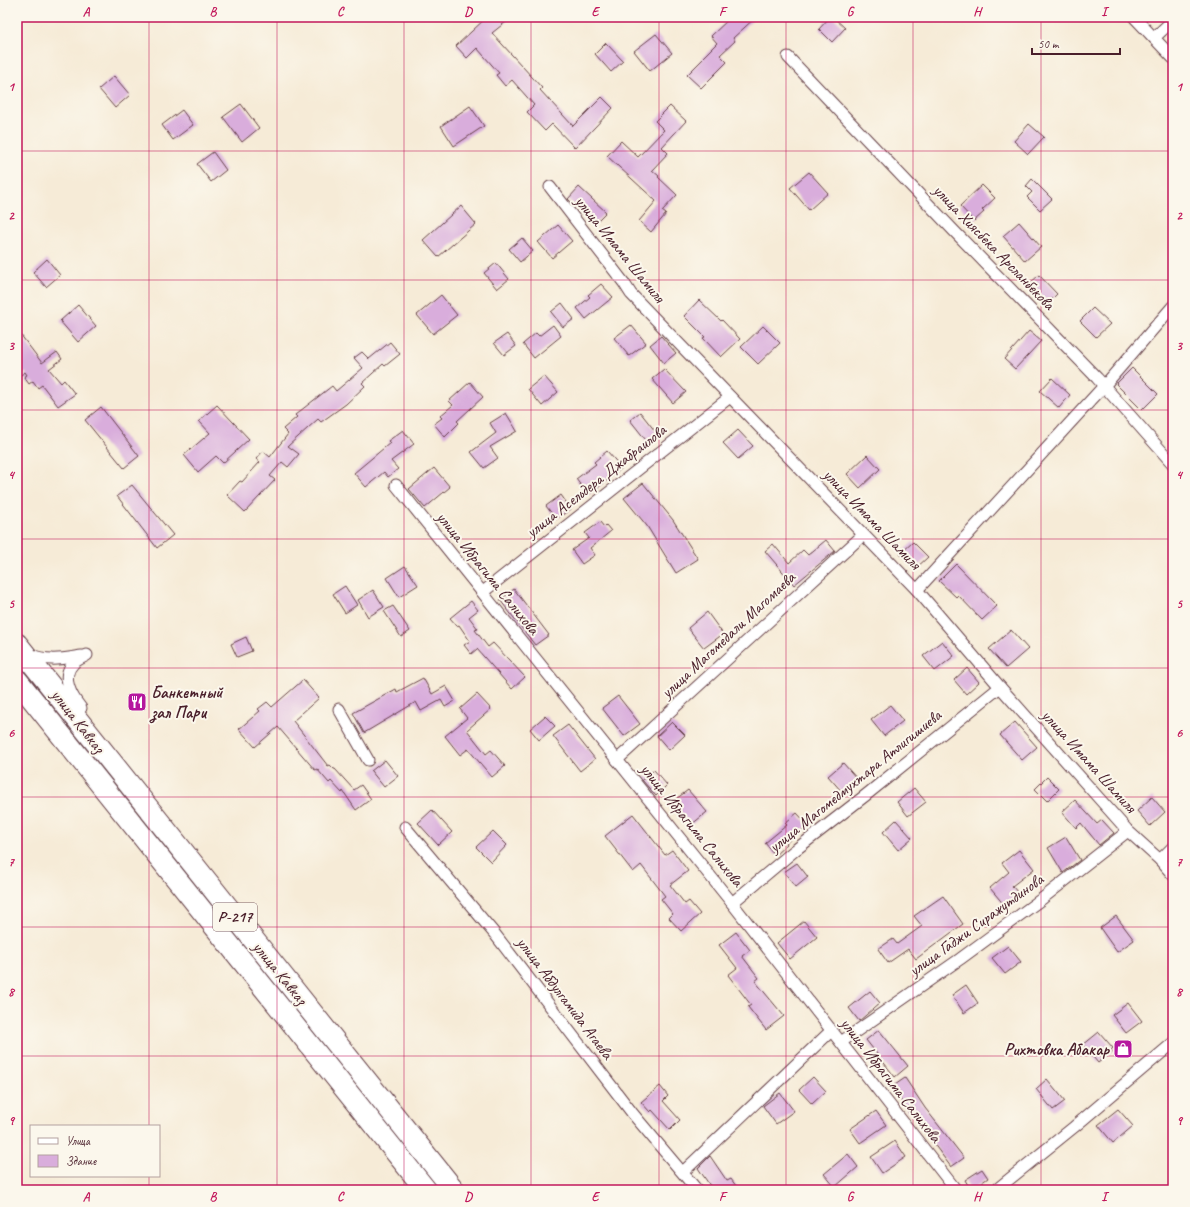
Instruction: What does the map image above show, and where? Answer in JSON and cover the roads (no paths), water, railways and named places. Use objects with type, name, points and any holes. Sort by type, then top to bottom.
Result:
[{"type":"highway","name":"улица Кавказ","points":[[20,648],[454,1190]]},
{"type":"highway","name":"улица Кавказ","points":[[17,680],[426,1190]]},
{"type":"street","points":[[1134,17],[1173,58]]},
{"type":"street","points":[[1154,38],[1173,20]]},
{"type":"street","name":"улица Хиясбека Арсланбекова","points":[[788,57],[1104,386],[1173,464]]},
{"type":"street","name":"улица Имама Шамиля","points":[[550,186],[631,294],[917,590],[1000,687],[1128,831],[1160,860],[1173,875]]},
{"type":"street","points":[[917,590],[1104,386],[1173,306]]},
{"type":"street","name":"улица Асельдера Джабраилова","points":[[483,592],[730,397]]},
{"type":"street","name":"улица Ибрагима Салихова","points":[[396,485],[732,903],[956,1190]]},
{"type":"street","name":"улица Магомедали Магомаева","points":[[617,760],[863,535]]},
{"type":"street","points":[[20,648],[41,658],[56,660],[87,655],[72,664],[68,674],[68,685],[73,698],[100,734],[109,760]]},
{"type":"street","name":"улица Магомедмухтара Атлигишиева","points":[[732,903],[794,851],[1000,687]]},
{"type":"street","points":[[340,709],[368,760]]},
{"type":"street","name":"улица Абдулгамида Агаева","points":[[405,827],[494,933],[633,1114],[697,1190]]},
{"type":"street","name":"улица Гаджи Сиражутдинова","points":[[841,1042],[960,959],[1043,898],[1128,831]]},
{"type":"street","points":[[1160,860],[1173,847]]},
{"type":"street","points":[[683,1172],[831,1031]]},
{"type":"street","points":[[996,1190],[1074,1127],[1173,1043]]},
{"type":"place","name":"Банкетный зал Пари","points":[[137,702]]},
{"type":"place","name":"Рихтовка Абакар","points":[[1123,1049]]}]
